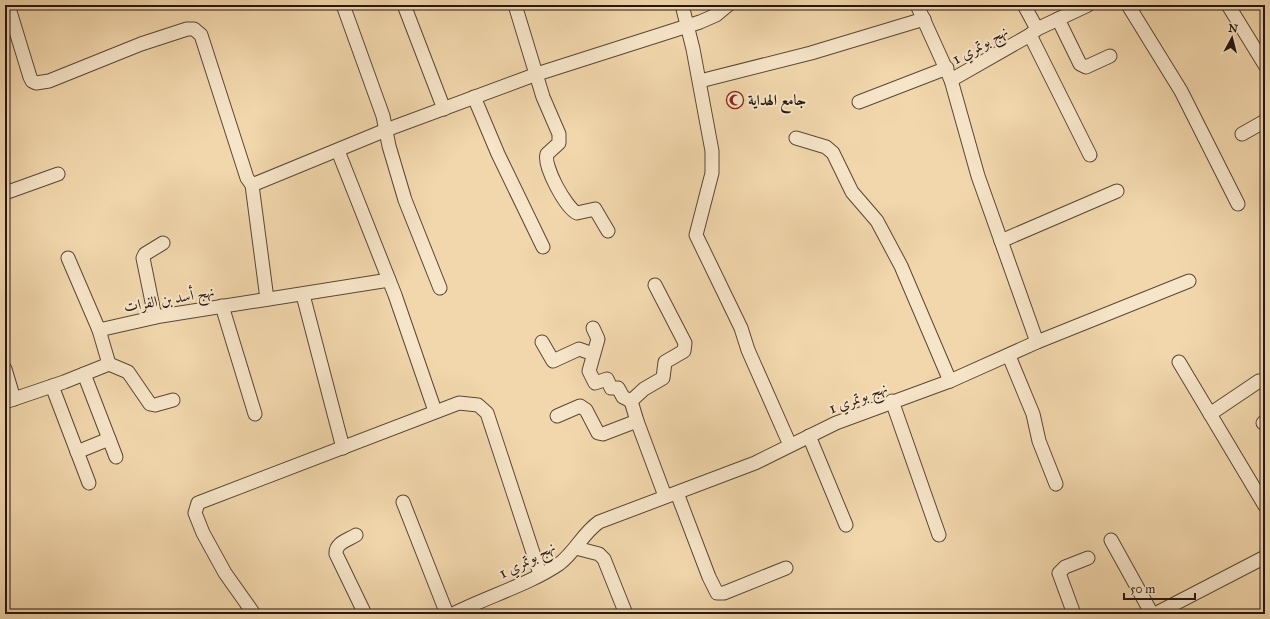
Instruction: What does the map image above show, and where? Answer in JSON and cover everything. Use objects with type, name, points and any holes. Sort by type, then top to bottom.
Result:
[{"type":"street","points":[[8,5],[30,77],[32,81],[36,83],[49,81],[172,33],[187,29],[199,32],[204,38],[246,178],[252,185],[266,299]]},
{"type":"street","points":[[343,5],[383,116],[405,200],[440,288]]},
{"type":"street","points":[[404,5],[444,109]]},
{"type":"street","points":[[515,5],[543,97],[559,134],[559,143],[548,153],[546,157],[551,173],[569,207],[578,214],[595,209],[608,231]]},
{"type":"street","points":[[682,5],[700,81],[712,151],[712,173],[696,235],[741,328],[748,350],[790,445]]},
{"type":"street","points":[[252,185],[338,151],[386,130],[537,74],[687,27],[710,18],[728,5]]},
{"type":"street","name":"نهج بوتمري 1","points":[[453,614],[559,564],[576,548],[592,526],[599,522],[755,463],[836,423],[892,401],[950,381],[1009,356],[1037,342],[978,176],[949,74],[917,5]]},
{"type":"street","points":[[1024,5],[1033,32],[1090,155]]},
{"type":"street","name":"نهج بوتمري 1","points":[[949,74],[1088,5]]},
{"type":"street","points":[[1128,5],[1181,91],[1238,204]]},
{"type":"street","points":[[1228,5],[1265,65]]},
{"type":"street","points":[[700,81],[811,53],[924,19]]},
{"type":"street","points":[[1058,19],[1080,64],[1086,66],[1110,56]]},
{"type":"street","points":[[859,102],[949,74]]},
{"type":"street","points":[[474,97],[498,154],[543,247]]},
{"type":"street","points":[[1242,134],[1265,121]]},
{"type":"street","points":[[796,138],[826,148],[833,153],[852,192],[877,221],[900,266],[950,381]]},
{"type":"street","points":[[338,151],[389,280],[435,411]]},
{"type":"street","points":[[5,193],[58,174]]},
{"type":"street","points":[[1001,241],[1117,191]]},
{"type":"street","points":[[155,317],[143,258],[146,254],[163,243]]},
{"type":"street","points":[[68,258],[99,330],[109,364]]},
{"type":"street","name":"نهج أسد بن الفرات","points":[[99,330],[155,317],[389,280]]},
{"type":"street","points":[[1037,342],[1189,281]]},
{"type":"street","points":[[631,401],[644,389],[663,378],[665,362],[684,351],[686,343],[655,285]]},
{"type":"street","points":[[303,294],[343,448]]},
{"type":"street","points":[[222,306],[255,414]]},
{"type":"street","points":[[593,328],[598,339],[589,371],[595,383],[607,379],[611,388],[618,388],[623,397],[631,401],[637,421],[717,592],[724,594],[786,568]]},
{"type":"street","points":[[542,342],[553,361],[579,349],[593,354]]},
{"type":"street","points":[[1009,356],[1033,414],[1039,441],[1056,484]]},
{"type":"street","points":[[1179,362],[1265,506]]},
{"type":"street","points":[[5,369],[10,401],[109,364],[128,372],[150,404],[155,406],[173,400]]},
{"type":"street","points":[[84,374],[116,458]]},
{"type":"street","points":[[1210,414],[1259,381]]},
{"type":"street","points":[[52,386],[89,482]]},
{"type":"street","points":[[892,401],[939,535]]},
{"type":"street","points":[[254,614],[225,573],[203,533],[195,513],[198,503],[435,411],[464,402],[478,406],[487,413],[540,574]]},
{"type":"street","points":[[557,416],[580,406],[586,410],[598,433],[603,434],[637,421]]},
{"type":"street","points":[[809,436],[846,525]]},
{"type":"street","points":[[77,452],[109,439]]},
{"type":"street","points":[[402,502],[447,614]]},
{"type":"street","points":[[356,535],[338,545],[335,549],[365,614]]},
{"type":"street","points":[[1111,540],[1152,614]]},
{"type":"street","points":[[576,548],[599,554],[604,559],[626,614]]},
{"type":"street","points":[[1155,614],[1171,611],[1265,557]]},
{"type":"street","points":[[1074,614],[1059,574],[1065,567],[1088,558]]},
{"type":"place","name":"جامع الهداية","points":[[735,100]]}]
